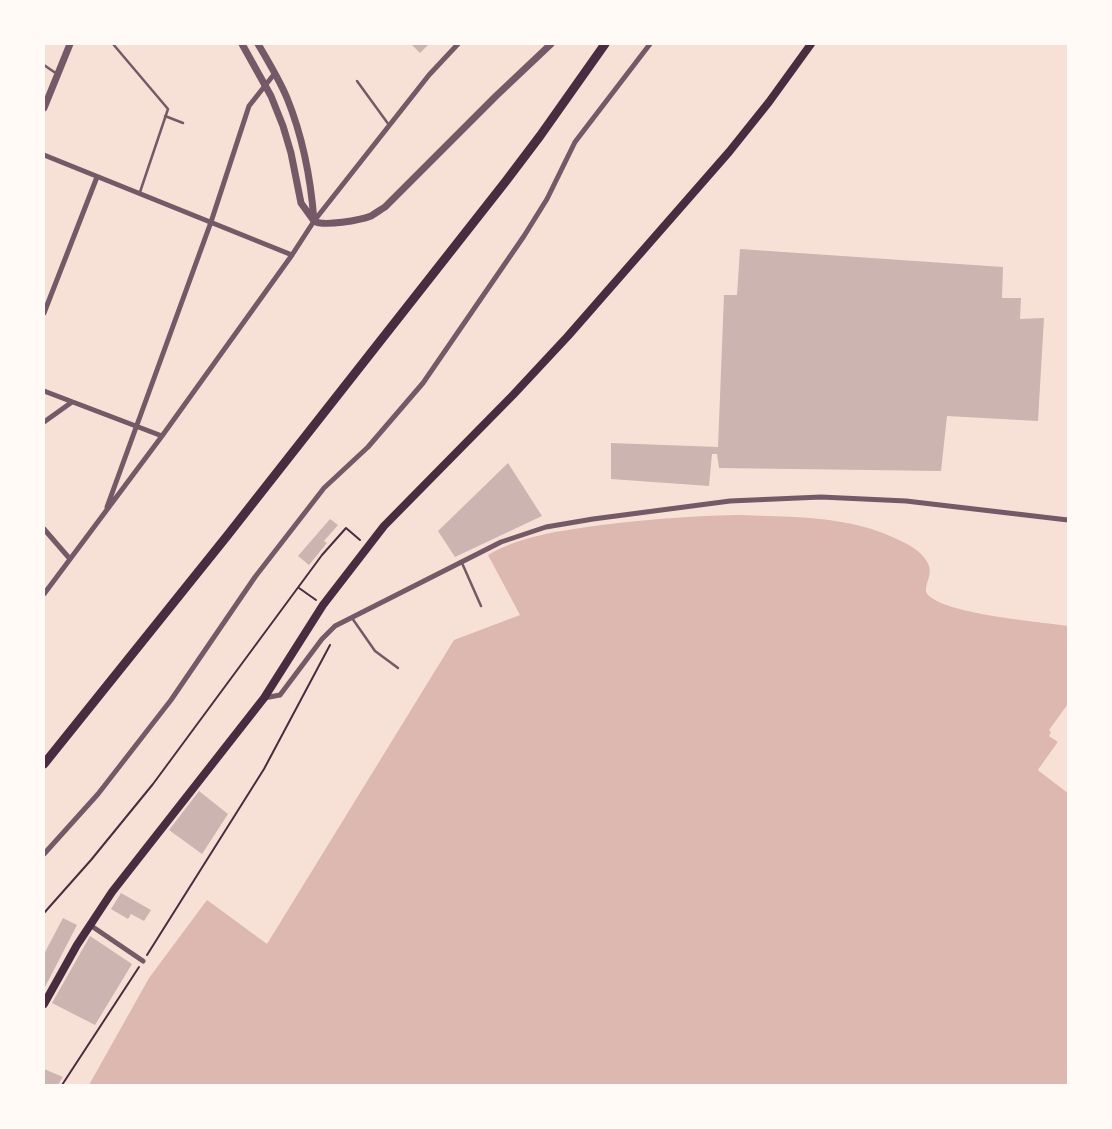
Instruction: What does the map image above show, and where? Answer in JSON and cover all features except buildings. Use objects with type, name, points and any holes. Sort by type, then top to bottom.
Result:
[{"type":"main road","points":[[44,764],[227,536],[506,180],[540,136],[605,44]]},
{"type":"main road","points":[[44,1004],[90,925],[129,869],[264,698],[323,605],[368,546],[402,506],[513,395],[568,336],[729,152],[769,102],[811,44]]},
{"type":"street","points":[[44,108],[70,44]]},
{"type":"street","points":[[242,44],[271,96],[283,126],[301,203],[318,224],[370,216],[385,207],[551,44]]},
{"type":"street","points":[[258,44],[287,98],[302,148],[312,196],[314,221]]},
{"type":"street","points":[[44,594],[162,436],[292,255],[314,221],[390,127],[429,75],[458,44]]},
{"type":"street","points":[[44,854],[98,794],[165,708],[254,577],[324,488],[368,447],[423,383],[524,236],[559,176],[575,142],[650,44]]},
{"type":"street","points":[[106,512],[210,222],[249,106],[275,73]]},
{"type":"street","points":[[44,155],[292,255]]},
{"type":"street","points":[[44,313],[97,177]]},
{"type":"street","points":[[44,391],[162,436]]},
{"type":"street","points":[[44,422],[72,402]]},
{"type":"street","points":[[264,698],[280,695],[322,639],[335,626],[501,542],[546,527],[593,518],[738,500],[821,497],[906,501],[1068,520]]},
{"type":"street","points":[[44,529],[70,559]]},
{"type":"street","points":[[90,925],[143,960]]},
{"type":"lane","points":[[113,44],[168,108],[140,193]]},
{"type":"lane","points":[[44,65],[57,74]]},
{"type":"lane","points":[[357,81],[390,127]]},
{"type":"lane","points":[[165,116],[183,123]]},
{"type":"lane","points":[[462,563],[481,606]]},
{"type":"lane","points":[[352,618],[375,651],[398,668]]},
{"type":"path","points":[[44,913],[91,860],[153,784],[322,555],[346,528],[368,546]]},
{"type":"path","points":[[318,553],[322,555]]},
{"type":"path","points":[[299,588],[323,605]]},
{"type":"path","points":[[62,1085],[264,769],[334,638],[335,626]]},
{"type":"shaded area","points":[[737,515],[820,519],[862,526],[882,532],[909,545],[924,558],[930,570],[926,592],[934,600],[949,606],[992,616],[1068,626],[1068,704],[1049,730],[1051,732],[1049,736],[1058,742],[1038,770],[1068,793],[1068,1085],[89,1085],[149,978],[207,900],[267,944],[454,640],[520,615],[488,555],[512,544],[549,533],[624,522]]},
{"type":"pier","points":[[1058,742],[1060,744],[1041,770],[1068,790],[1068,793],[1038,770]]}]
